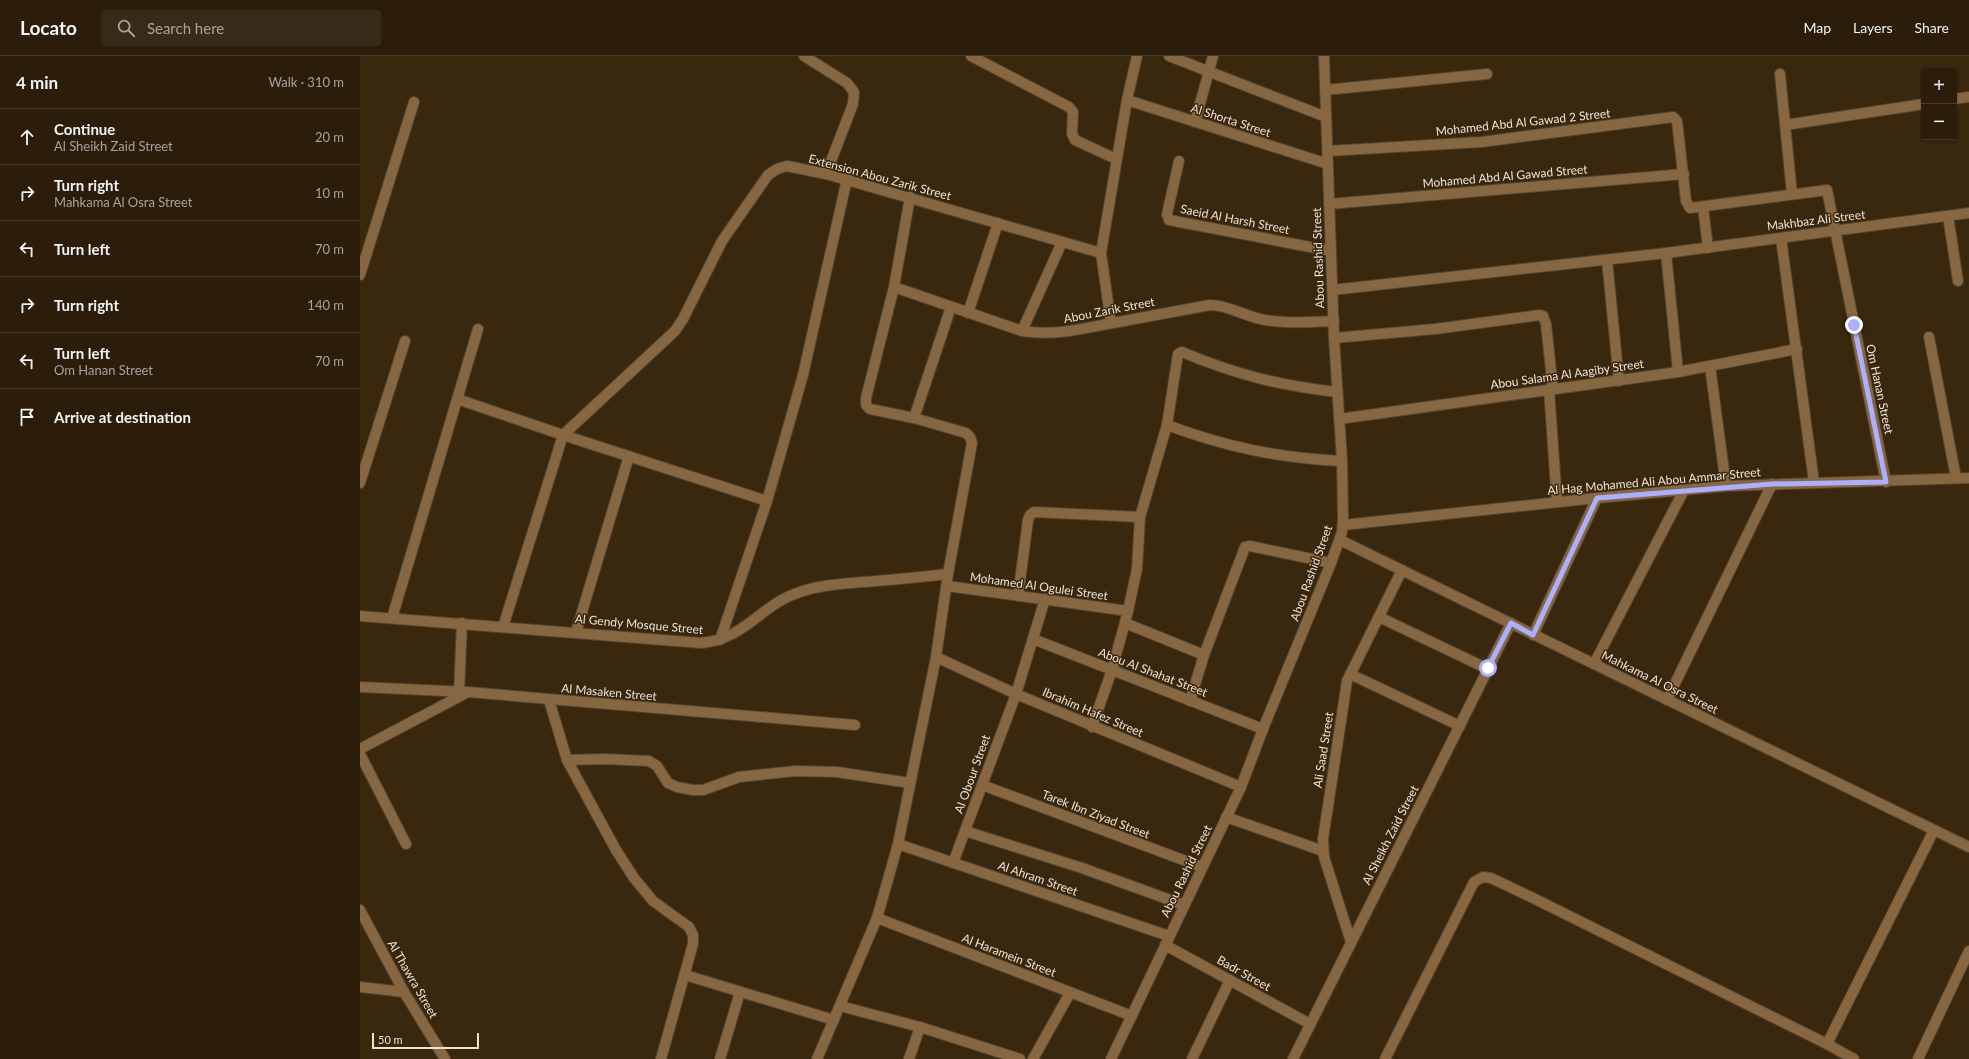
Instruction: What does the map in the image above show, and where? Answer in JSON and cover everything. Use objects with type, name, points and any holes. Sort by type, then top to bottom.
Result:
[{"type":"street","points":[[804,56],[846,83],[854,92],[853,104],[826,174]]},
{"type":"street","points":[[971,56],[1069,107],[1073,112],[1072,134],[1075,140],[1116,159]]},
{"type":"street","points":[[1111,323],[1101,253],[1127,100],[1138,56]]},
{"type":"street","points":[[1169,56],[1326,116]]},
{"type":"street","points":[[1195,122],[1213,56]]},
{"type":"street","name":"Abou Rashid Street","points":[[1111,1059],[1241,788],[1263,729],[1340,540],[1343,525],[1342,461],[1334,338],[1324,56]]},
{"type":"street","points":[[1325,90],[1488,74]]},
{"type":"street","points":[[1684,174],[1688,206],[1694,209],[1792,194],[1780,74]]},
{"type":"street","points":[[1957,99],[1969,97]]},
{"type":"street","name":"Al Shorta Street","points":[[1127,100],[1328,164]]},
{"type":"street","points":[[360,275],[414,102]]},
{"type":"street","points":[[1785,125],[1921,104]]},
{"type":"street","name":"Mohamed Abd Al Gawad 2 Street","points":[[1328,151],[1481,142],[1673,117],[1677,121],[1684,174]]},
{"type":"street","name":"Saeid Al Harsh Street","points":[[1179,162],[1167,214],[1169,220],[1331,251]]},
{"type":"street","name":"Extension Abou Zarik Street","points":[[563,435],[675,331],[683,319],[722,241],[768,175],[777,169],[786,166],[847,179],[1101,253]]},
{"type":"street","name":"Mohamed Abd Al Gawad Street","points":[[1329,204],[1684,174]]},
{"type":"street","points":[[720,640],[767,500],[803,375],[847,179]]},
{"type":"street","name":"Om Hanan Street","points":[[1792,194],[1827,190],[1834,231],[1886,482]]},
{"type":"street","points":[[817,1059],[877,918],[898,844],[936,657],[948,574],[972,443],[970,437],[966,433],[914,418],[870,409],[866,405],[866,398],[894,287],[910,197]]},
{"type":"street","points":[[1703,207],[1708,248]]},
{"type":"street","name":"Makhbaz Ali Street","points":[[1332,290],[1708,248],[1969,214]]},
{"type":"street","points":[[1948,216],[1958,281]]},
{"type":"street","points":[[968,313],[998,223]]},
{"type":"street","points":[[1781,238],[1814,482]]},
{"type":"street","points":[[1022,331],[1062,242]]},
{"type":"street","points":[[1666,253],[1678,372]]},
{"type":"street","points":[[1607,260],[1619,381]]},
{"type":"street","name":"Abou Zarik Street","points":[[894,287],[1022,331],[1039,333],[1060,333],[1216,305],[1250,316],[1279,322],[1334,321]]},
{"type":"street","points":[[914,418],[951,307]]},
{"type":"street","points":[[1334,338],[1435,329],[1540,315],[1543,316],[1546,324],[1551,389],[1557,502]]},
{"type":"street","points":[[392,618],[478,329]]},
{"type":"street","points":[[1929,337],[1956,478]]},
{"type":"street","points":[[360,483],[405,341]]},
{"type":"street","name":"Abou Salama Al Aagiby Street","points":[[1339,419],[1678,372],[1797,349]]},
{"type":"street","points":[[1092,727],[1112,670],[1128,611],[1137,569],[1140,517],[1167,425],[1177,356],[1180,352],[1182,352],[1242,375],[1273,383],[1337,392]]},
{"type":"street","points":[[1710,366],[1726,486]]},
{"type":"street","points":[[457,399],[563,435],[767,500]]},
{"type":"street","points":[[1167,425],[1242,449],[1299,458],[1342,461]]},
{"type":"street","points":[[503,627],[563,435]]},
{"type":"street","points":[[576,632],[629,456]]},
{"type":"street","name":"Al Hag Mohamed Ali Abou Ammar Street","points":[[1343,525],[1557,502],[1726,486],[1814,482],[1886,482],[1969,478]]},
{"type":"street","points":[[1667,700],[1772,484]]},
{"type":"street","points":[[1594,664],[1684,490]]},
{"type":"street","points":[[1533,635],[1597,498]]},
{"type":"street","points":[[1018,596],[1030,515],[1038,511],[1140,517]]},
{"type":"street","name":"Mahkama Al Osra Street","points":[[1340,540],[1969,847]]},
{"type":"street","points":[[1190,701],[1204,655],[1244,548],[1250,546],[1331,563]]},
{"type":"street","name":"Ali Saad Street","points":[[1351,942],[1323,851],[1323,839],[1345,691],[1350,674],[1402,570]]},
{"type":"street","name":"Al Gendy Mosque Street","points":[[360,616],[701,643],[720,640],[742,631],[783,598],[800,591],[826,585],[948,574]]},
{"type":"street","name":"Mohamed Al Ogulei Street","points":[[947,586],[1128,611]]},
{"type":"street","name":"Al Obour Street","points":[[953,863],[1016,694],[1045,600]]},
{"type":"street","points":[[1379,617],[1488,668]]},
{"type":"street","points":[[1125,622],[1204,655]]},
{"type":"street","points":[[360,749],[463,692],[462,623]]},
{"type":"street","name":"Al Sheikh Zaid Street","points":[[1293,1059],[1511,623]]},
{"type":"street","name":"Abou Al Shahat Street","points":[[1033,639],[1263,729]]},
{"type":"street","name":"Ibrahim Hafez Street","points":[[936,657],[1092,727],[1241,788]]},
{"type":"street","points":[[1350,674],[1460,726]]},
{"type":"street","name":"Al Masaken Street","points":[[360,687],[463,692],[855,725]]},
{"type":"street","points":[[549,700],[568,760],[616,850],[634,878],[653,901],[689,927],[693,935],[693,944],[661,1059]]},
{"type":"street","points":[[360,754],[406,844]]},
{"type":"street","points":[[568,760],[605,759],[649,762],[657,766],[668,783],[677,787],[693,790],[703,790],[739,777],[796,771],[837,772],[910,783]]},
{"type":"street","name":"Tarek Ibn Ziyad Street","points":[[982,785],[1202,867]]},
{"type":"street","points":[[1226,817],[1323,851]]},
{"type":"street","points":[[1827,1044],[1934,830]]},
{"type":"street","points":[[965,831],[1082,868],[1184,905]]},
{"type":"street","name":"Al Ahram Street","points":[[898,844],[1167,940]]},
{"type":"street","points":[[1385,1059],[1474,882],[1483,877],[1491,878],[1531,897],[1827,1044],[1854,1059]]},
{"type":"street","name":"Al Thawra Street","points":[[360,910],[404,992],[445,1059]]},
{"type":"street","name":"Al Haramein Street","points":[[877,918],[1132,1016]]},
{"type":"street","name":"Badr Street","points":[[1167,940],[1230,980],[1310,1024]]},
{"type":"street","points":[[1918,1059],[1969,951]]},
{"type":"street","points":[[685,975],[834,1020]]},
{"type":"street","points":[[1192,1059],[1230,980]]},
{"type":"street","points":[[360,987],[404,992]]},
{"type":"street","points":[[720,1059],[740,992]]},
{"type":"street","points":[[1033,1059],[1070,993]]},
{"type":"street","points":[[840,1006],[920,1027],[1020,1059]]},
{"type":"street","points":[[909,1059],[920,1027]]},
{"type":"route","points":[[1488,668],[1511,623],[1533,635],[1597,498],[1726,486],[1814,482],[1886,482],[1854,325]]}]
